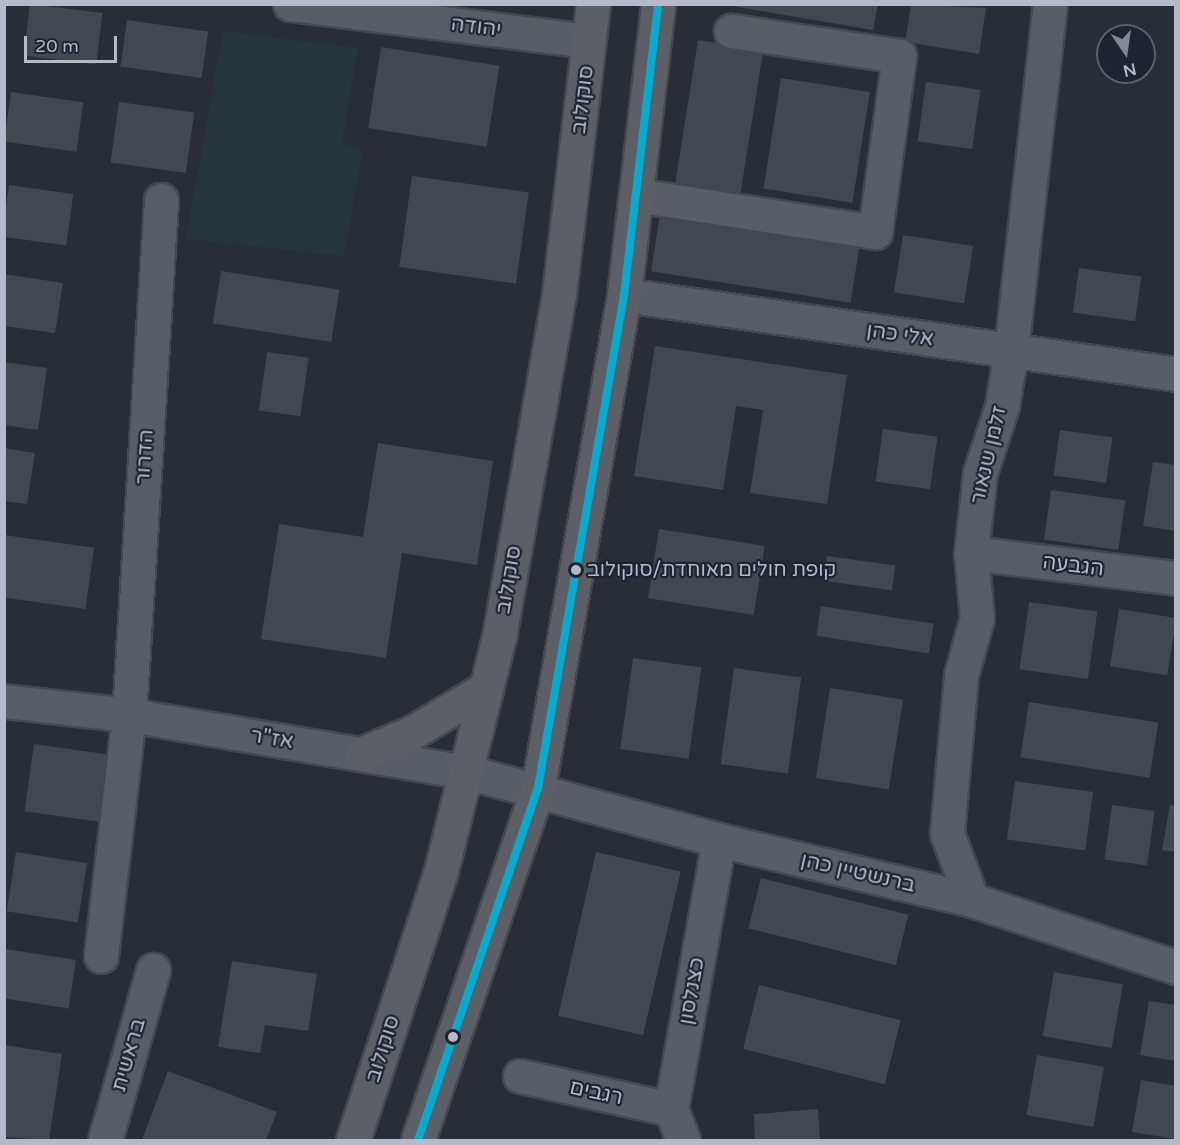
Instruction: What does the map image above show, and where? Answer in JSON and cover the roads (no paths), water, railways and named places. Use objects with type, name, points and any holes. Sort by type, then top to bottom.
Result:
[{"type":"main road","name":"סוקולוב","points":[[353,1140],[441,871],[486,688],[559,294],[594,4]]},
{"type":"main road","points":[[418,1140],[538,788],[624,296],[658,4]]},
{"type":"main road","points":[[361,754],[413,732],[486,688]]},
{"type":"street","name":"יהודה","points":[[290,4],[590,41]]},
{"type":"street","name":"זלמן שנאור","points":[[972,900],[947,833],[960,675],[977,618],[971,553],[981,473],[1002,406],[1011,351],[1050,4]]},
{"type":"street","points":[[636,195],[876,232],[899,57],[731,31]]},
{"type":"street","name":"הדרור","points":[[101,956],[129,715],[160,200]]},
{"type":"street","name":"אלי כהן","points":[[624,296],[1176,374]]},
{"type":"street","name":"הגבעה","points":[[971,553],[1176,578]]},
{"type":"street","name":"אז\"ר","points":[[4,701],[129,715],[467,772],[538,788]]},
{"type":"street","name":"ברנשטיין כהן","points":[[538,788],[719,840],[972,900],[1176,967]]},
{"type":"street","name":"כצנלסון","points":[[671,1109],[719,840]]},
{"type":"street","name":"בראשית","points":[[105,1140],[153,970]]},
{"type":"street","name":"רגבים","points":[[520,1076],[671,1109]]},
{"type":"street","points":[[671,1109],[683,1140]]},
{"type":"place","name":"קופת חולים מאוחדת/סוקולוב","points":[[576,570]]}]
